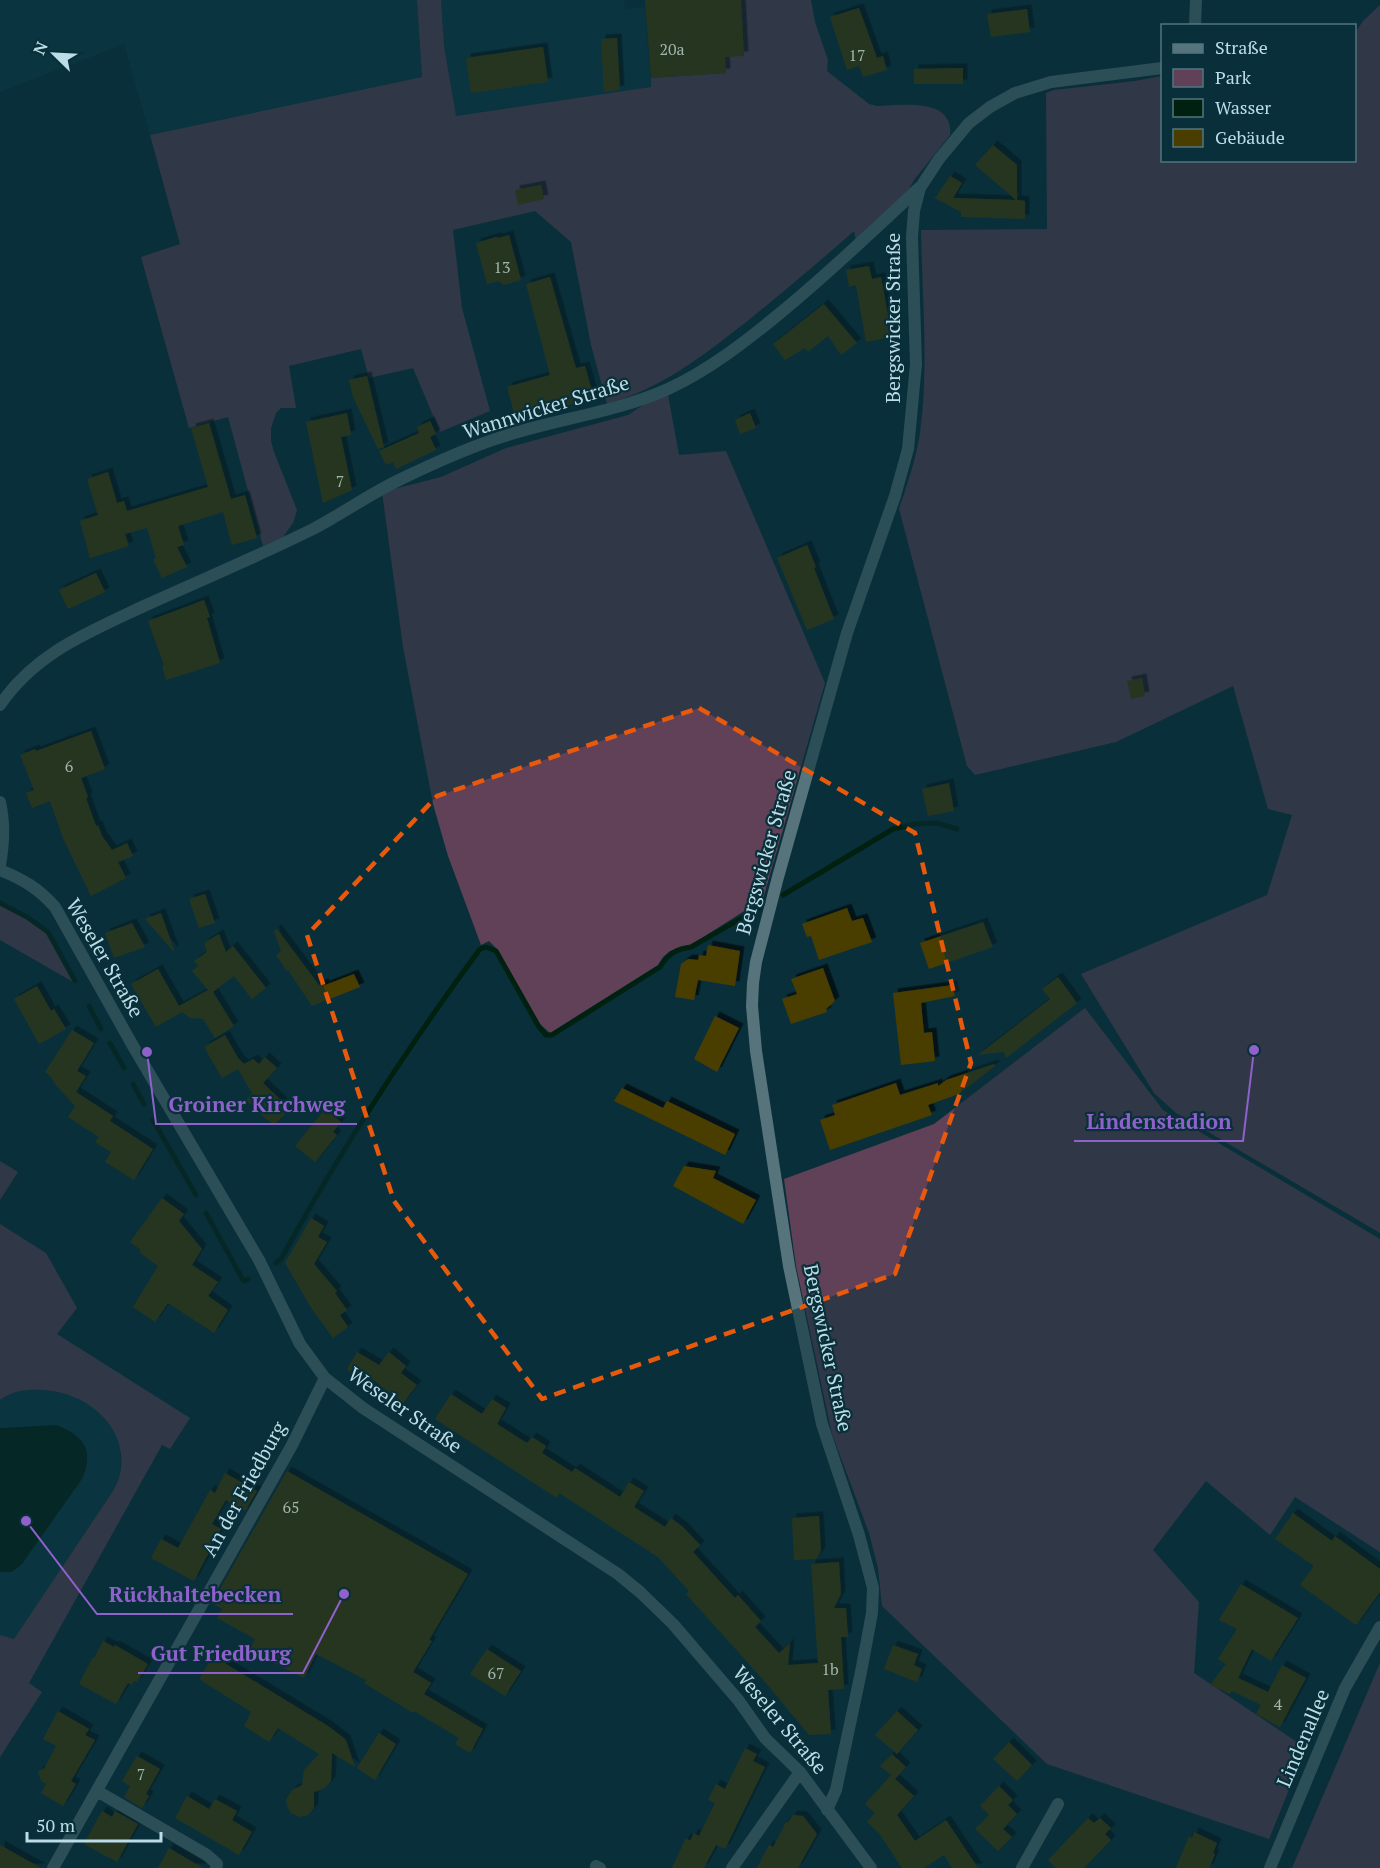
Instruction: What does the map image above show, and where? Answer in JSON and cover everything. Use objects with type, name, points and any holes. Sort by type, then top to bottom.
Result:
[{"type":"street","points":[[1195,24],[1196,0]]},
{"type":"street","name":"Bergswicker Straße","points":[[827,1810],[836,1790],[861,1672],[872,1613],[873,1588],[859,1535],[822,1424],[789,1266],[756,1051],[752,1006],[756,962],[847,633],[895,496],[908,449],[916,364],[912,237],[914,211],[920,188],[939,159],[969,123],[990,107],[1015,93],[1051,82],[1161,68]]},
{"type":"street","name":"Wannwicker Straße","points":[[0,705],[13,686],[27,672],[81,636],[315,527],[398,481],[452,456],[508,435],[628,403],[667,389],[696,375],[733,350],[818,282],[920,188]]},
{"type":"street","points":[[0,802],[4,817],[4,844],[0,865]]},
{"type":"street","name":"Weseler Straße","points":[[0,870],[32,884],[55,907],[133,1046],[259,1260],[300,1344],[325,1378],[363,1408],[618,1574],[640,1592],[673,1624],[739,1701],[765,1738],[800,1772],[871,1868]]},
{"type":"street","name":"An der Friedburg","points":[[53,1868],[292,1445],[325,1378]]},
{"type":"street","name":"Lindenallee","points":[[1270,1868],[1345,1688],[1380,1627]]},
{"type":"street","points":[[732,1868],[800,1772]]},
{"type":"street","points":[[97,1791],[207,1855],[217,1864],[216,1868]]},
{"type":"street","points":[[1022,1868],[1058,1804]]},
{"type":"highlighted area","points":[[699,708],[915,833],[971,1063],[895,1274],[542,1399],[394,1201],[307,935],[437,796]]},
{"type":"shaded area","points":[[0,0],[417,0],[422,77],[150,135],[124,44],[0,92]]},
{"type":"shaded area","points":[[441,0],[624,0],[625,9],[645,7],[651,87],[455,116],[444,46]],"holes":[[[617,38],[620,90],[605,91],[601,39]]]},
{"type":"shaded area","points":[[31,1389],[70,1394],[99,1411],[119,1441],[121,1461],[120,1475],[113,1491],[14,1639],[0,1635],[0,1400],[13,1392]]},
{"type":"green space","points":[[417,0],[441,0],[444,46],[456,116],[651,87],[651,78],[726,73],[725,57],[744,55],[741,0],[811,0],[815,22],[828,60],[827,71],[869,104],[877,106],[912,105],[935,109],[944,114],[949,123],[950,135],[914,180],[908,191],[856,241],[854,231],[745,323],[680,370],[646,389],[607,404],[591,345],[571,242],[535,211],[453,230],[462,308],[490,411],[440,432],[413,368],[369,378],[361,349],[289,366],[296,408],[281,408],[276,413],[271,428],[271,441],[297,510],[293,523],[283,537],[263,546],[228,417],[189,428],[141,257],[180,244],[150,135],[422,77]]},
{"type":"green space","points":[[1380,5],[1380,1233],[1176,1113],[1154,1093],[1081,974],[1267,895],[1292,815],[1268,809],[1233,686],[1116,742],[975,775],[967,766],[899,509],[916,452],[923,408],[925,357],[921,230],[1047,229],[1046,93],[1054,90],[1161,76],[1161,162],[1356,162],[1356,32],[1363,21]]},
{"type":"green space","points":[[667,389],[679,455],[726,451],[825,683],[763,899],[691,945],[670,951],[658,965],[550,1033],[540,1024],[498,950],[489,941],[481,945],[448,856],[433,804],[403,647],[382,492],[441,477],[506,448],[628,415]]},
{"type":"green space","points":[[0,902],[28,916],[49,932],[76,980],[73,982],[0,940]]},
{"type":"green space","points":[[1085,1008],[1163,1110],[1380,1239],[1380,1552],[1295,1497],[1270,1535],[1206,1481],[1153,1550],[1199,1602],[1194,1673],[1306,1748],[1269,1839],[1047,1764],[882,1606],[878,1568],[869,1533],[832,1434],[796,1266],[784,1179],[934,1124]]},
{"type":"green space","points":[[0,1161],[18,1172],[0,1200]]},
{"type":"green space","points":[[0,1224],[46,1253],[77,1308],[57,1334],[190,1418],[170,1449],[162,1445],[29,1683],[42,1692],[0,1757],[0,1635],[14,1639],[113,1491],[120,1476],[121,1457],[118,1441],[102,1415],[75,1397],[60,1392],[32,1390],[15,1392],[0,1400]]},
{"type":"green space","points":[[1380,1663],[1380,1868],[1292,1868]]},
{"type":"water","points":[[56,1425],[80,1439],[87,1452],[86,1469],[82,1479],[22,1564],[12,1572],[0,1572],[0,1428]]},
{"type":"building","points":[[645,0],[741,0],[744,56],[725,57],[726,73],[651,78]]},
{"type":"building","points":[[859,8],[877,58],[883,56],[887,70],[863,77],[859,66],[847,70],[830,17]]},
{"type":"building","points":[[1027,9],[1030,32],[991,37],[987,14]]},
{"type":"building","points":[[617,38],[620,90],[604,92],[601,39]]},
{"type":"building","points":[[543,47],[548,82],[471,93],[466,58]]},
{"type":"building","points":[[963,68],[963,84],[914,84],[914,69]]},
{"type":"building","points":[[993,145],[1017,165],[1017,200],[1025,201],[1025,219],[961,217],[961,212],[933,197],[936,197],[950,176],[962,183],[953,198],[1016,200],[975,165]]},
{"type":"building","points":[[541,185],[544,199],[518,205],[515,190]]},
{"type":"building","points":[[509,235],[521,280],[504,285],[498,281],[487,284],[476,243]]},
{"type":"building","points":[[869,266],[872,279],[881,277],[892,337],[866,342],[856,285],[849,287],[846,270]]},
{"type":"building","points":[[550,277],[576,368],[585,366],[594,398],[516,420],[507,387],[550,375],[526,284]]},
{"type":"building","points":[[824,304],[857,343],[841,355],[828,336],[808,352],[805,348],[785,360],[773,344]]},
{"type":"building","points":[[367,376],[384,447],[378,449],[353,397],[349,380]]},
{"type":"building","points":[[347,413],[351,435],[341,437],[352,490],[323,503],[306,422]]},
{"type":"building","points":[[750,413],[756,428],[740,434],[735,420]]},
{"type":"building","points":[[430,421],[436,434],[430,437],[436,450],[396,469],[393,462],[386,465],[379,451],[419,433],[417,427]]},
{"type":"building","points":[[209,423],[231,499],[245,495],[257,538],[232,545],[223,512],[178,526],[184,545],[177,547],[187,567],[162,578],[153,559],[156,558],[147,528],[125,534],[129,546],[90,558],[80,521],[98,515],[87,479],[108,472],[117,503],[124,501],[127,511],[208,487],[191,428]]},
{"type":"building","points":[[807,545],[834,619],[807,630],[777,558]]},
{"type":"building","points":[[96,573],[105,592],[68,609],[59,590]]},
{"type":"building","points":[[204,600],[220,663],[166,680],[162,666],[164,665],[148,621]]},
{"type":"building","points":[[1142,678],[1145,696],[1131,699],[1127,681]]},
{"type":"building","points":[[91,731],[105,769],[81,778],[88,797],[86,798],[96,826],[98,825],[102,836],[112,850],[127,843],[133,856],[118,862],[126,878],[91,896],[63,838],[50,801],[32,808],[26,793],[34,790],[20,755]]},
{"type":"building","points":[[949,783],[954,811],[928,816],[922,789]]},
{"type":"building","points":[[205,894],[215,923],[199,928],[189,899]]},
{"type":"building","points":[[847,908],[852,921],[863,918],[872,942],[819,960],[811,936],[807,937],[802,924]]},
{"type":"building","points":[[161,913],[174,950],[173,951],[145,919]]},
{"type":"building","points":[[983,922],[993,947],[929,969],[920,943]]},
{"type":"building","points":[[132,923],[145,947],[114,958],[105,933]]},
{"type":"building","points":[[277,929],[319,985],[354,974],[360,987],[312,1006],[276,955],[281,951],[274,931]]},
{"type":"building","points":[[219,934],[226,952],[233,946],[266,988],[252,999],[234,976],[213,992],[234,1026],[215,1038],[203,1019],[190,1018],[182,1012],[156,1027],[131,984],[158,969],[179,1006],[208,990],[192,971],[198,966],[194,961],[207,952],[204,943]]},
{"type":"building","points":[[708,945],[740,951],[735,986],[698,980],[694,1000],[675,997],[681,964],[688,959],[698,960],[699,955],[706,956]]},
{"type":"building","points":[[823,968],[835,1001],[826,1009],[827,1012],[791,1024],[782,999],[797,994],[791,979]]},
{"type":"building","points":[[1058,977],[1077,1003],[1006,1058],[1004,1052],[978,1055],[1050,999],[1042,989]]},
{"type":"building","points":[[953,985],[955,996],[921,1003],[924,1033],[932,1032],[935,1061],[901,1065],[893,993]]},
{"type":"building","points":[[37,986],[51,1011],[54,1009],[66,1029],[39,1044],[14,999]]},
{"type":"building","points":[[715,1016],[739,1028],[717,1072],[694,1059]]},
{"type":"building","points":[[72,1030],[94,1043],[77,1071],[86,1076],[76,1092],[113,1116],[110,1121],[153,1149],[134,1180],[105,1162],[111,1152],[95,1142],[99,1137],[68,1117],[75,1106],[45,1072]]},
{"type":"building","points":[[225,1035],[244,1064],[253,1059],[259,1064],[265,1057],[277,1068],[263,1083],[290,1109],[274,1125],[246,1100],[252,1093],[238,1069],[222,1078],[204,1047]]},
{"type":"building","points":[[994,1064],[995,1066],[959,1094],[928,1105],[932,1115],[830,1150],[820,1120],[835,1115],[832,1105],[896,1083],[900,1095],[938,1083],[938,1086],[946,1080]]},
{"type":"building","points":[[622,1088],[663,1108],[667,1101],[735,1134],[725,1155],[614,1101]]},
{"type":"building","points":[[325,1109],[341,1122],[333,1132],[337,1135],[315,1162],[295,1146]]},
{"type":"building","points":[[684,1166],[716,1171],[713,1178],[756,1200],[743,1224],[673,1186]]},
{"type":"building","points":[[162,1198],[184,1214],[179,1221],[202,1249],[192,1265],[218,1282],[208,1296],[228,1310],[214,1333],[168,1303],[155,1322],[133,1307],[158,1266],[130,1242]]},
{"type":"building","points":[[311,1218],[324,1226],[318,1237],[327,1242],[314,1264],[337,1291],[335,1293],[347,1310],[340,1315],[348,1327],[333,1338],[312,1309],[285,1263]]},
{"type":"building","points":[[357,1352],[379,1365],[389,1352],[406,1366],[401,1373],[417,1385],[403,1403],[367,1375],[362,1383],[347,1369]]},
{"type":"building","points":[[451,1394],[482,1414],[492,1399],[506,1408],[497,1424],[527,1443],[532,1437],[546,1446],[542,1453],[572,1472],[575,1468],[620,1497],[629,1482],[644,1491],[634,1507],[665,1527],[671,1518],[683,1527],[700,1545],[693,1552],[735,1598],[738,1595],[761,1621],[755,1627],[779,1653],[790,1643],[788,1665],[818,1663],[811,1564],[839,1562],[841,1594],[834,1608],[846,1608],[848,1637],[841,1637],[844,1689],[828,1690],[831,1734],[809,1735],[686,1594],[689,1591],[658,1557],[559,1493],[557,1498],[435,1419]]},
{"type":"building","points":[[287,1471],[468,1574],[413,1672],[431,1683],[424,1694],[483,1729],[470,1753],[455,1744],[459,1738],[364,1683],[366,1680],[316,1654],[304,1678],[249,1651],[255,1639],[217,1618],[222,1609],[212,1603]]},
{"type":"building","points":[[225,1473],[257,1491],[245,1511],[226,1500],[212,1524],[221,1529],[194,1581],[151,1558],[161,1539],[178,1548],[210,1490],[215,1493]]},
{"type":"building","points":[[1293,1513],[1332,1541],[1335,1536],[1380,1569],[1380,1592],[1356,1625],[1300,1585],[1314,1566],[1275,1539]]},
{"type":"building","points":[[819,1516],[821,1551],[816,1559],[794,1560],[792,1518]]},
{"type":"building","points":[[1241,1584],[1298,1618],[1271,1661],[1252,1649],[1238,1678],[1268,1692],[1282,1665],[1306,1678],[1280,1727],[1256,1714],[1261,1705],[1232,1691],[1230,1694],[1210,1685],[1226,1664],[1218,1659],[1237,1629],[1219,1620]]},
{"type":"building","points":[[103,1641],[114,1647],[115,1645],[148,1664],[137,1682],[134,1681],[132,1685],[128,1683],[116,1704],[79,1684]]},
{"type":"building","points":[[893,1645],[918,1654],[914,1665],[922,1669],[917,1682],[884,1669]]},
{"type":"building","points":[[487,1649],[521,1671],[505,1696],[470,1674]]},
{"type":"building","points":[[213,1656],[328,1726],[345,1739],[355,1767],[332,1753],[331,1781],[325,1788],[314,1792],[314,1808],[308,1815],[300,1817],[291,1813],[286,1800],[292,1790],[302,1785],[304,1770],[319,1754],[278,1728],[269,1742],[244,1726],[251,1712],[199,1679]]},
{"type":"building","points":[[58,1711],[89,1729],[85,1735],[95,1740],[71,1781],[76,1784],[63,1806],[41,1793],[46,1784],[41,1781],[38,1771],[44,1769],[56,1746],[43,1739]]},
{"type":"building","points":[[897,1711],[918,1730],[897,1754],[875,1735]]},
{"type":"building","points":[[379,1733],[396,1744],[375,1780],[357,1768]]},
{"type":"building","points":[[1009,1742],[1032,1765],[1017,1781],[993,1759]]},
{"type":"building","points":[[745,1748],[757,1754],[753,1761],[765,1767],[725,1849],[716,1845],[704,1868],[672,1868],[686,1838],[690,1841],[694,1833],[699,1836],[715,1803],[708,1800],[716,1784],[725,1789]]},
{"type":"building","points":[[892,1754],[906,1767],[895,1779],[914,1796],[897,1815],[915,1841],[946,1820],[978,1868],[952,1868],[944,1855],[924,1868],[902,1868],[879,1833],[867,1822],[875,1813],[865,1804],[891,1775],[880,1766]]},
{"type":"building","points":[[137,1756],[160,1769],[146,1794],[149,1796],[142,1808],[124,1797],[130,1786],[122,1781]]},
{"type":"building","points":[[999,1786],[1013,1800],[1008,1805],[1017,1814],[1003,1829],[1012,1837],[998,1851],[975,1829],[989,1815],[980,1806]]},
{"type":"building","points":[[187,1796],[209,1809],[215,1799],[237,1811],[232,1820],[252,1832],[239,1855],[175,1818]]},
{"type":"building","points":[[102,1811],[112,1817],[115,1811],[138,1824],[117,1862],[84,1844]]},
{"type":"building","points":[[793,1815],[803,1816],[817,1834],[798,1868],[757,1868],[769,1845],[773,1847],[786,1822],[788,1823]]},
{"type":"building","points":[[1088,1818],[1094,1823],[1100,1818],[1111,1828],[1105,1834],[1111,1840],[1084,1868],[1056,1868],[1048,1860]]},
{"type":"building","points":[[1194,1832],[1217,1843],[1209,1868],[1176,1868],[1189,1836],[1192,1838]]},
{"type":"building","points":[[0,1845],[41,1868],[0,1868]]},
{"type":"building","points":[[169,1848],[203,1868],[158,1868]]},
{"type":"waterway","points":[[783,895],[893,829],[936,823],[957,829]]},
{"type":"waterway","points":[[0,903],[27,917],[48,932],[75,981]]},
{"type":"waterway","points":[[276,1263],[281,1259],[375,1101],[426,1024],[480,949],[486,947],[496,951],[539,1027],[546,1035],[552,1035],[660,967],[673,953],[691,947],[761,907]]},
{"type":"waterway","points":[[89,1006],[101,1029]]},
{"type":"waterway","points":[[110,1043],[124,1068]]},
{"type":"waterway","points":[[133,1084],[144,1104]]},
{"type":"waterway","points":[[153,1120],[196,1195]]},
{"type":"waterway","points":[[206,1213],[243,1280],[248,1279]]},
{"type":"place","name":"Lindenstadion","points":[[1254,1050]]},
{"type":"place","name":"Groiner Kirchweg","points":[[147,1052]]},
{"type":"place","name":"Rückhaltebecken","points":[[26,1521]]},
{"type":"place","name":"Gut Friedburg","points":[[344,1594]]}]
